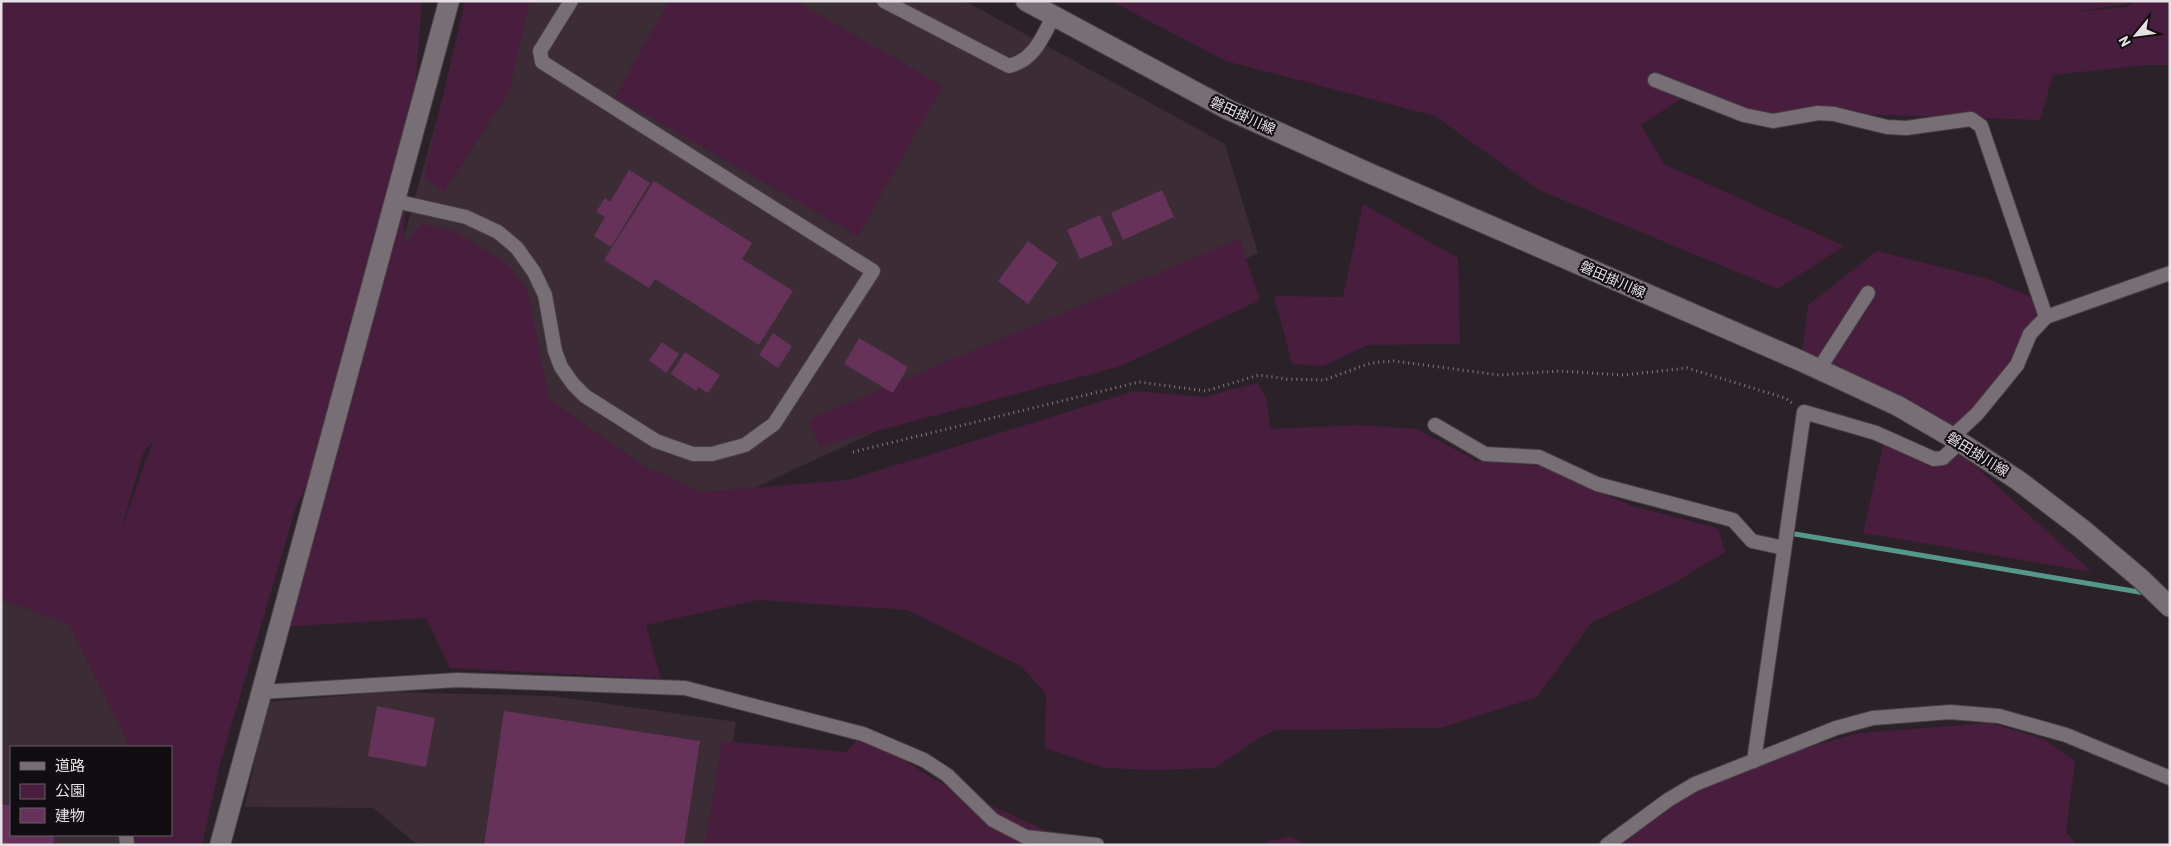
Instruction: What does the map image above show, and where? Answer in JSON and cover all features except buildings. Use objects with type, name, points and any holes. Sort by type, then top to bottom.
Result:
[{"type":"main road","points":[[220,845],[449,1]]},
{"type":"main road","name":"磐田掛川線","points":[[1026,1],[1229,110],[1370,174],[1819,369],[1898,406],[1956,439],[2019,481],[2082,529],[2170,606]]},
{"type":"street","points":[[395,201],[466,217],[498,232],[517,248],[534,272],[545,295],[555,351],[561,367],[573,384],[585,396],[656,441],[693,454],[712,454],[745,445],[774,424],[873,271],[542,62],[540,51],[572,1]]},
{"type":"street","points":[[884,1],[1009,66],[1020,64],[1034,53],[1053,17]]},
{"type":"street","points":[[1655,80],[1744,115],[1774,121],[1818,113],[1834,114],[1887,127],[1906,128],[1971,119],[1981,126],[2046,317]]},
{"type":"street","points":[[1754,761],[1804,412],[1876,433],[1934,459],[1944,458],[1956,439],[2017,365],[2030,334],[2037,324],[2046,317],[2170,273]]},
{"type":"street","points":[[1819,369],[1868,293]]},
{"type":"street","points":[[1434,425],[1485,454],[1539,458],[1597,484],[1733,520],[1752,541],[1784,548]]},
{"type":"street","points":[[261,692],[457,680],[685,688],[863,734],[924,760],[947,775],[993,820],[1026,837],[1097,845]]},
{"type":"street","points":[[1607,845],[1668,800],[1695,784],[1836,728],[1873,718],[1950,712],[1999,716],[2066,735],[2170,778]]},
{"type":"path","points":[[853,452],[1139,382],[1206,391],[1259,375],[1287,379],[1324,380],[1371,363],[1394,361],[1499,375],[1559,370],[1624,375],[1687,368],[1785,398],[1804,412]]},
{"type":"shaded area","points":[[470,1],[965,1],[1225,144],[1258,253],[718,505],[627,498],[398,258]]},
{"type":"shaded area","points":[[220,571],[159,746],[10,746],[10,836],[128,836],[125,845],[1,845],[1,601]]},
{"type":"shaded area","points":[[387,692],[553,696],[736,722],[715,845],[418,845],[373,808],[245,807],[267,702]]},
{"type":"green space","points":[[1,1],[422,1],[403,246],[421,224],[456,232],[507,264],[527,289],[549,399],[644,466],[702,492],[848,480],[1135,391],[1203,397],[1258,383],[1266,398],[1271,429],[1359,425],[1417,429],[1477,461],[1540,466],[1632,506],[1718,528],[1725,552],[1674,583],[1591,623],[1537,697],[1440,728],[1275,730],[1259,738],[1215,768],[1154,770],[1104,768],[1045,748],[1046,694],[1021,666],[907,610],[758,600],[646,625],[661,679],[450,668],[426,618],[279,627],[329,436],[296,507],[220,764],[202,845],[130,845],[131,836],[172,836],[172,746],[129,746],[68,624],[1,599]],"holes":[[[153,441],[120,533],[143,454]]]},
{"type":"green space","points":[[465,1],[530,1],[509,92],[444,192],[424,178]]},
{"type":"green space","points":[[669,1],[795,1],[943,86],[858,236],[615,97]]},
{"type":"green space","points":[[1111,1],[2170,1],[2170,65],[2145,65],[2053,75],[2040,120],[1818,113],[1742,121],[1689,93],[1641,125],[1664,164],[1844,246],[1778,289],[1539,190],[1435,116],[1226,61]],"holes":[[[2132,3],[2127,7],[2073,12]]]},
{"type":"green space","points":[[1363,204],[1458,258],[1460,344],[1368,345],[1323,366],[1292,364],[1274,296],[1343,297]]},
{"type":"green space","points":[[1239,239],[1260,300],[1121,366],[820,446],[808,420]]},
{"type":"green space","points":[[1877,251],[1988,279],[2041,301],[2017,365],[1952,437],[1801,361],[1808,305]]},
{"type":"green space","points":[[1885,437],[1934,459],[1954,447],[2092,572],[1863,533]]},
{"type":"green space","points":[[1990,723],[2044,739],[2075,761],[2066,832],[2077,845],[1593,845],[1632,827],[1730,770],[1859,733]]},
{"type":"green space","points":[[863,734],[937,781],[1069,841],[1097,845],[705,845],[722,741],[846,752]]},
{"type":"green space","points":[[1290,836],[1306,845],[1256,845]]},
{"type":"waterway","points":[[1795,534],[2145,593]]}]
